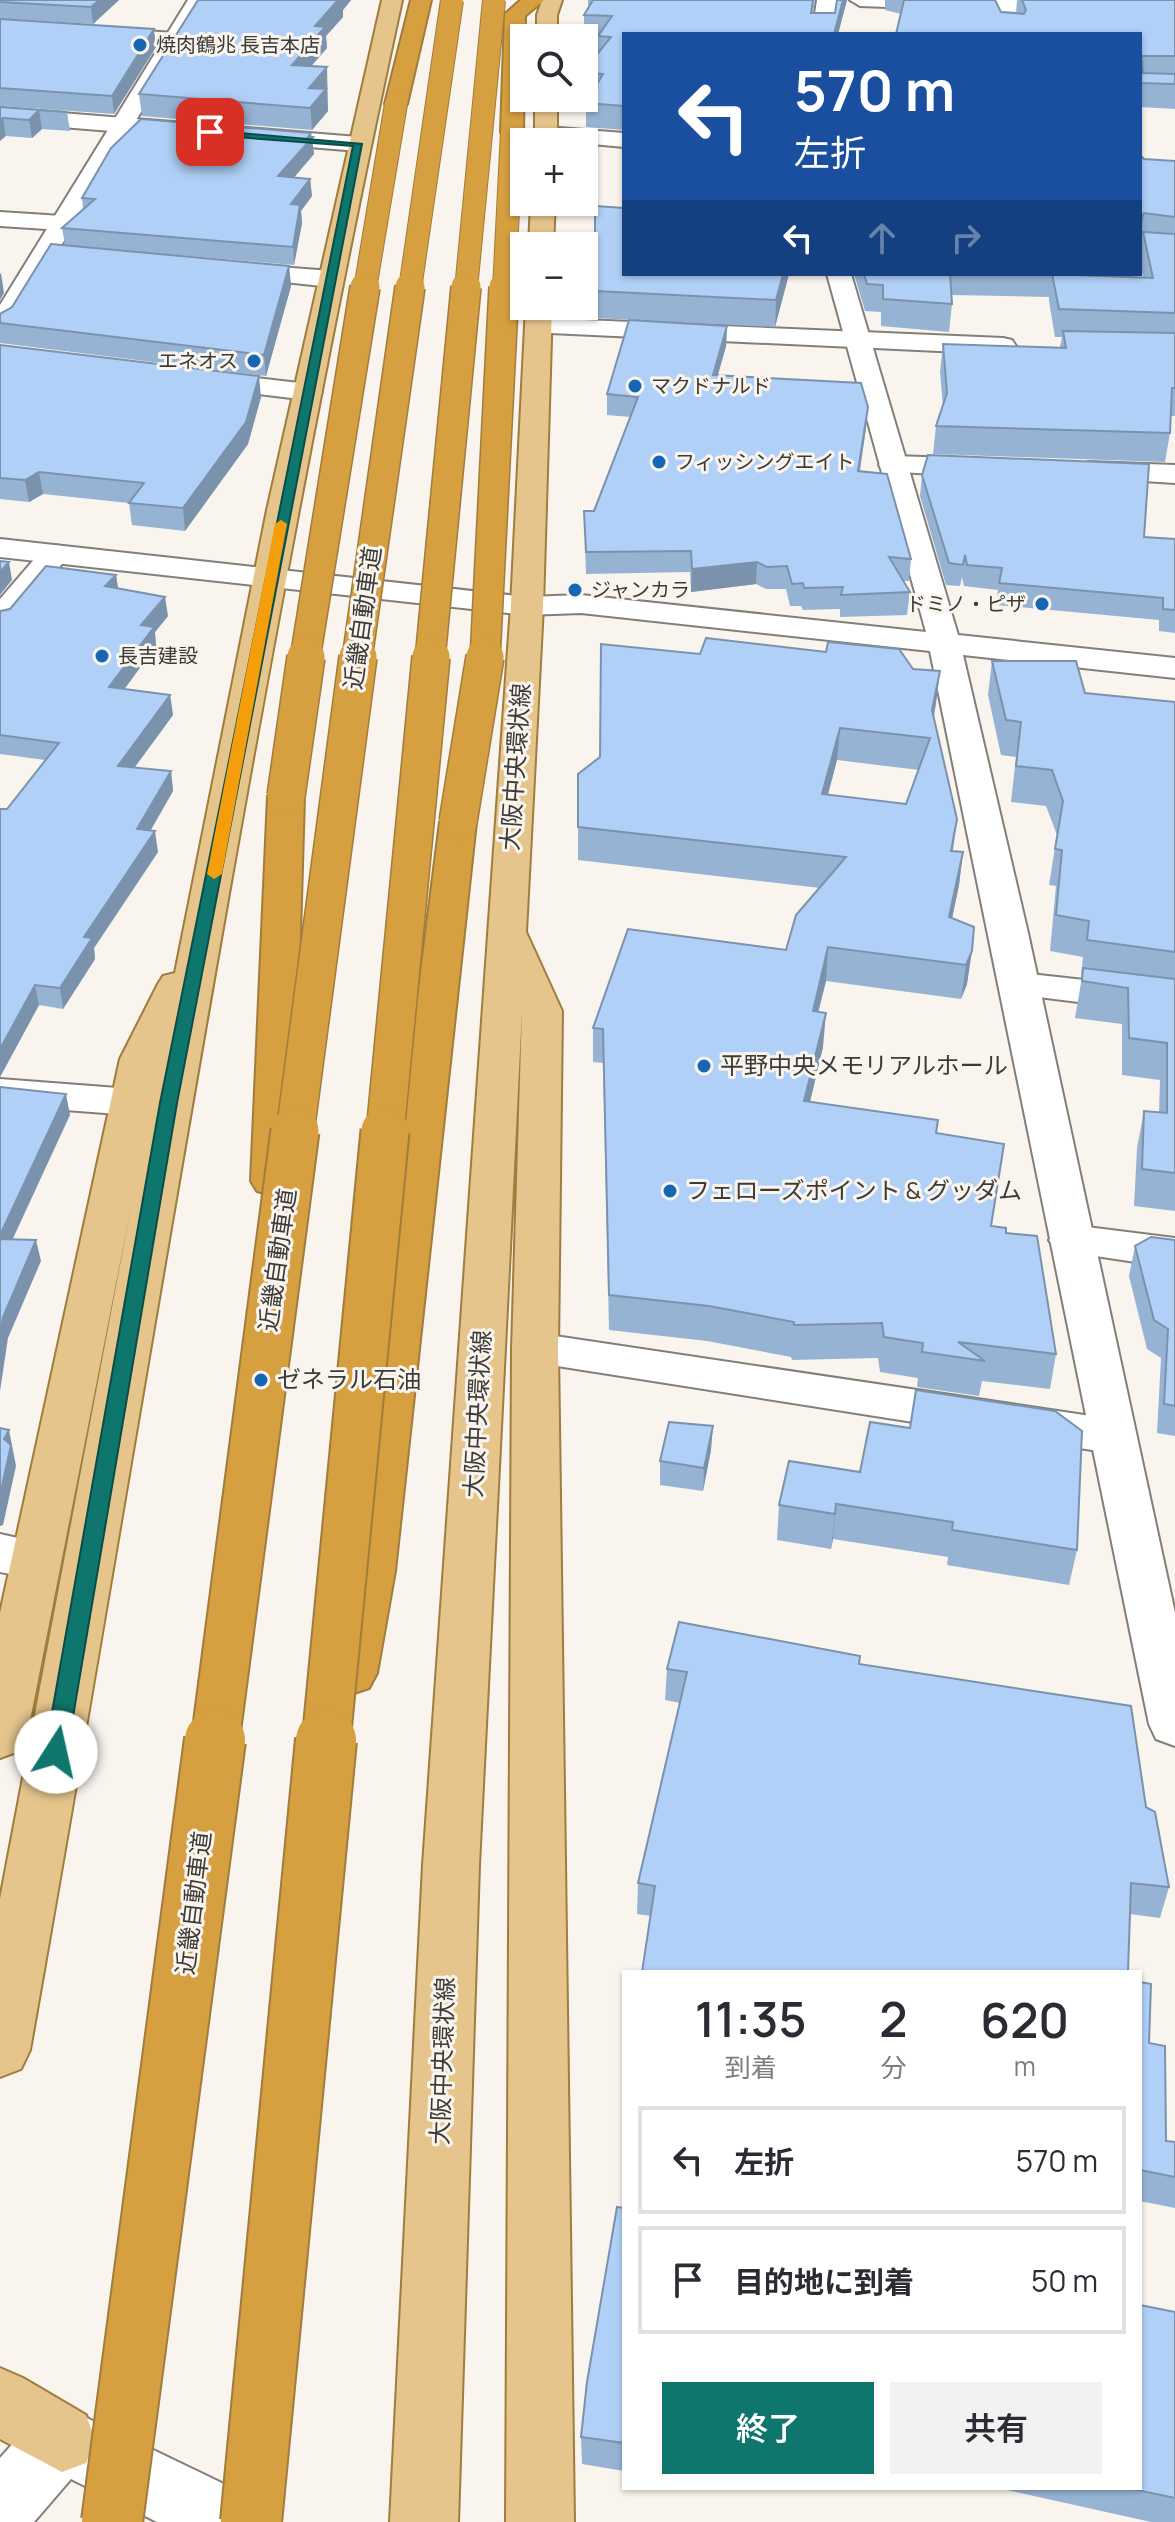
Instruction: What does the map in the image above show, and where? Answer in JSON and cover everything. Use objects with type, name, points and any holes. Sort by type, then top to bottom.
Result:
[{"type":"highway","points":[[266,1355],[286,796],[320,556],[396,104],[421,0]]},
{"type":"highway","name":"近畿自動車道","points":[[112,2522],[371,555],[452,0]]},
{"type":"highway","points":[[251,2522],[494,0]]},
{"type":"highway","points":[[311,1892],[370,1571],[458,822],[484,673],[512,132],[515,14],[534,0]]},
{"type":"highway","points":[[86,2522],[144,2284]]},
{"type":"main road","points":[[0,2050],[39,1845],[166,1119],[270,578],[358,144],[392,0]]},
{"type":"main road","points":[[547,24],[552,0]]},
{"type":"main road","name":"大阪中央環状線","points":[[424,2522],[451,1865],[527,606],[538,320]]},
{"type":"main road","points":[[506,926],[542,1011],[535,1349],[540,2522]]},
{"type":"main road","points":[[0,1736],[18,1556],[140,1059],[204,928]]},
{"type":"main road","points":[[0,2401],[62,2439]]},
{"type":"street","points":[[0,326],[198,0]]},
{"type":"street","points":[[822,32],[827,0]]},
{"type":"street","points":[[860,0],[1002,13],[1175,12]]},
{"type":"street","points":[[0,27],[174,39]]},
{"type":"street","points":[[0,115],[358,144]]},
{"type":"street","points":[[598,139],[622,140]]},
{"type":"street","points":[[0,219],[62,223]]},
{"type":"street","points":[[44,254],[76,257]]},
{"type":"street","points":[[203,268],[331,279]]},
{"type":"street","points":[[840,276],[947,654],[1021,985],[1111,1436],[1158,1587],[1175,1724]]},
{"type":"street","points":[[587,320],[859,342],[1033,347]]},
{"type":"street","points":[[169,376],[308,392]]},
{"type":"street","points":[[893,465],[1018,469]]},
{"type":"street","points":[[1065,470],[1175,474]]},
{"type":"street","points":[[0,548],[527,606],[575,625],[1175,668]]},
{"type":"street","points":[[0,619],[55,554]]},
{"type":"street","points":[[947,654],[1175,689]]},
{"type":"street","points":[[1021,985],[1175,1002]]},
{"type":"street","points":[[0,1092],[131,1102]]},
{"type":"street","points":[[1071,1240],[1175,1253]]},
{"type":"street","points":[[535,1349],[1111,1436]]},
{"type":"street","points":[[0,2509],[62,2439],[229,2522]]},
{"type":"building","points":[[0,0],[99,0],[91,7]]},
{"type":"building","points":[[198,0],[338,0],[315,26],[325,27],[292,65],[327,67],[309,88],[326,89],[310,108],[139,94]]},
{"type":"building","points":[[593,0],[813,0],[811,13],[835,13],[837,0],[843,0],[835,32],[622,32],[622,106],[598,104],[598,83],[603,74],[598,74],[598,53],[611,37],[598,36],[612,16],[584,15]]},
{"type":"building","points":[[904,0],[995,0],[1001,12],[1024,14],[1026,10],[1022,0],[1175,0],[1175,56],[1142,56],[1142,32],[896,32]]},
{"type":"building","points":[[0,19],[154,29],[112,96],[0,88]]},
{"type":"building","points":[[1142,64],[1143,73],[1175,74],[1175,84],[1142,83]]},
{"type":"building","points":[[0,107],[67,112],[39,110],[29,120],[0,120]]},
{"type":"building","points":[[141,119],[311,133],[308,137],[313,137],[278,176],[310,179],[291,204],[300,205],[293,247],[62,228],[95,199],[82,198],[111,148]]},
{"type":"building","points":[[1142,157],[1175,161],[1175,217],[1144,213],[1142,216]]},
{"type":"building","points":[[598,206],[622,208],[622,276],[782,276],[776,300],[598,291],[595,216],[598,216]]},
{"type":"building","points":[[1143,232],[1175,234],[1175,313],[1059,309],[1052,276],[1102,276],[1153,278]]},
{"type":"building","points":[[51,244],[289,266],[264,355],[0,323],[0,314],[12,307]]},
{"type":"building","points":[[865,276],[950,276],[952,304],[883,299],[883,285],[867,284]]},
{"type":"building","points":[[629,320],[727,326],[713,375],[861,383],[868,407],[858,471],[887,474],[911,559],[889,557],[910,592],[841,595],[843,587],[804,588],[803,583],[792,584],[787,566],[767,567],[757,562],[692,569],[691,551],[586,552],[584,511],[594,511],[638,397],[607,394]]},
{"type":"building","points":[[1063,331],[1175,333],[1175,388],[1172,388],[1170,433],[936,426],[947,393],[943,344],[1066,348]]},
{"type":"building","points":[[0,345],[259,376],[246,422],[183,508],[129,503],[144,483],[39,472],[25,480],[0,478]]},
{"type":"building","points":[[928,455],[1149,464],[1144,537],[1175,539],[1175,610],[1163,609],[1163,598],[999,583],[1002,568],[967,565],[965,555],[963,565],[949,563],[922,475]]},
{"type":"building","points":[[0,561],[9,562],[0,572]]},
{"type":"building","points":[[46,566],[116,575],[105,586],[165,597],[141,625],[154,627],[109,687],[170,695],[118,766],[171,771],[137,829],[155,831],[84,937],[92,938],[60,988],[35,985],[0,1049],[0,809],[7,809],[59,743],[0,735],[0,611],[10,609]]},
{"type":"building","points":[[706,638],[826,652],[828,642],[899,649],[913,669],[940,671],[932,710],[957,819],[951,851],[963,852],[949,917],[974,927],[972,951],[966,965],[828,947],[813,1011],[826,1013],[804,1101],[938,1120],[936,1133],[1004,1144],[991,1226],[1006,1228],[1006,1233],[1037,1236],[1056,1354],[958,1342],[985,1361],[922,1352],[923,1343],[884,1337],[882,1323],[794,1325],[794,1322],[709,1306],[609,1295],[603,1029],[593,1028],[628,929],[786,950],[796,915],[846,857],[578,827],[578,774],[600,757],[601,644],[700,654]],"holes":[[[840,728],[930,738],[906,804],[822,794]]]},
{"type":"building","points":[[992,661],[1076,661],[1085,693],[1175,702],[1175,952],[1087,940],[1089,921],[1056,915],[1062,850],[1055,849],[1063,801],[1052,770],[1016,766],[1021,722],[1006,720]]},
{"type":"building","points":[[1083,968],[1175,979],[1175,1173],[1142,1169],[1144,1111],[1167,1113],[1167,1043],[1129,1038],[1128,988],[1082,981]]},
{"type":"building","points":[[0,1087],[66,1094],[0,1235]]},
{"type":"building","points":[[1151,1237],[1175,1240],[1175,1406],[1164,1404],[1168,1329],[1154,1320],[1135,1246]]},
{"type":"building","points":[[0,1239],[36,1240],[3,1317],[0,1339]]},
{"type":"building","points":[[916,1390],[1055,1411],[1082,1431],[1077,1550],[952,1530],[953,1522],[836,1504],[835,1514],[779,1505],[789,1461],[860,1472],[870,1422],[910,1428]]},
{"type":"building","points":[[669,1422],[713,1426],[704,1468],[660,1461]]},
{"type":"building","points":[[0,1428],[9,1430],[4,1439],[11,1445],[0,1495]]},
{"type":"building","points":[[679,1622],[860,1656],[859,1664],[1131,1706],[1146,1807],[1155,1812],[1169,1887],[1131,1883],[1128,1970],[642,1970],[655,1886],[638,1883],[687,1672],[667,1669]]},
{"type":"building","points":[[1142,1982],[1151,1984],[1149,2043],[1165,2046],[1166,2141],[1175,2142],[1175,2177],[1142,2170]]},
{"type":"building","points":[[617,2207],[622,2208],[622,2443],[581,2437],[587,2382]]},
{"type":"building","points":[[1142,2305],[1175,2312],[1175,2498],[1137,2490],[1142,2490]]},
{"type":"slow traffic","points":[[214,874],[281,524]]},
{"type":"place","name":"焼肉鶴兆 長吉本店","points":[[140,45]]},
{"type":"place","name":"エネオス","points":[[254,361]]},
{"type":"place","name":"マクドナルド","points":[[635,386]]},
{"type":"place","name":"フィッシングエイト","points":[[659,462]]},
{"type":"place","name":"ジャンカラ","points":[[575,590]]},
{"type":"place","name":"ドミノ・ピザ","points":[[1042,604]]},
{"type":"place","name":"長吉建設","points":[[102,656]]},
{"type":"place","name":"平野中央メモリアルホール","points":[[704,1066]]},
{"type":"place","name":"フェローズポイント & グッダム","points":[[670,1191]]},
{"type":"place","name":"ゼネラル石油","points":[[261,1380]]},
{"type":"route","points":[[56,1752],[169,1103],[290,476],[358,144],[210,132]]}]
